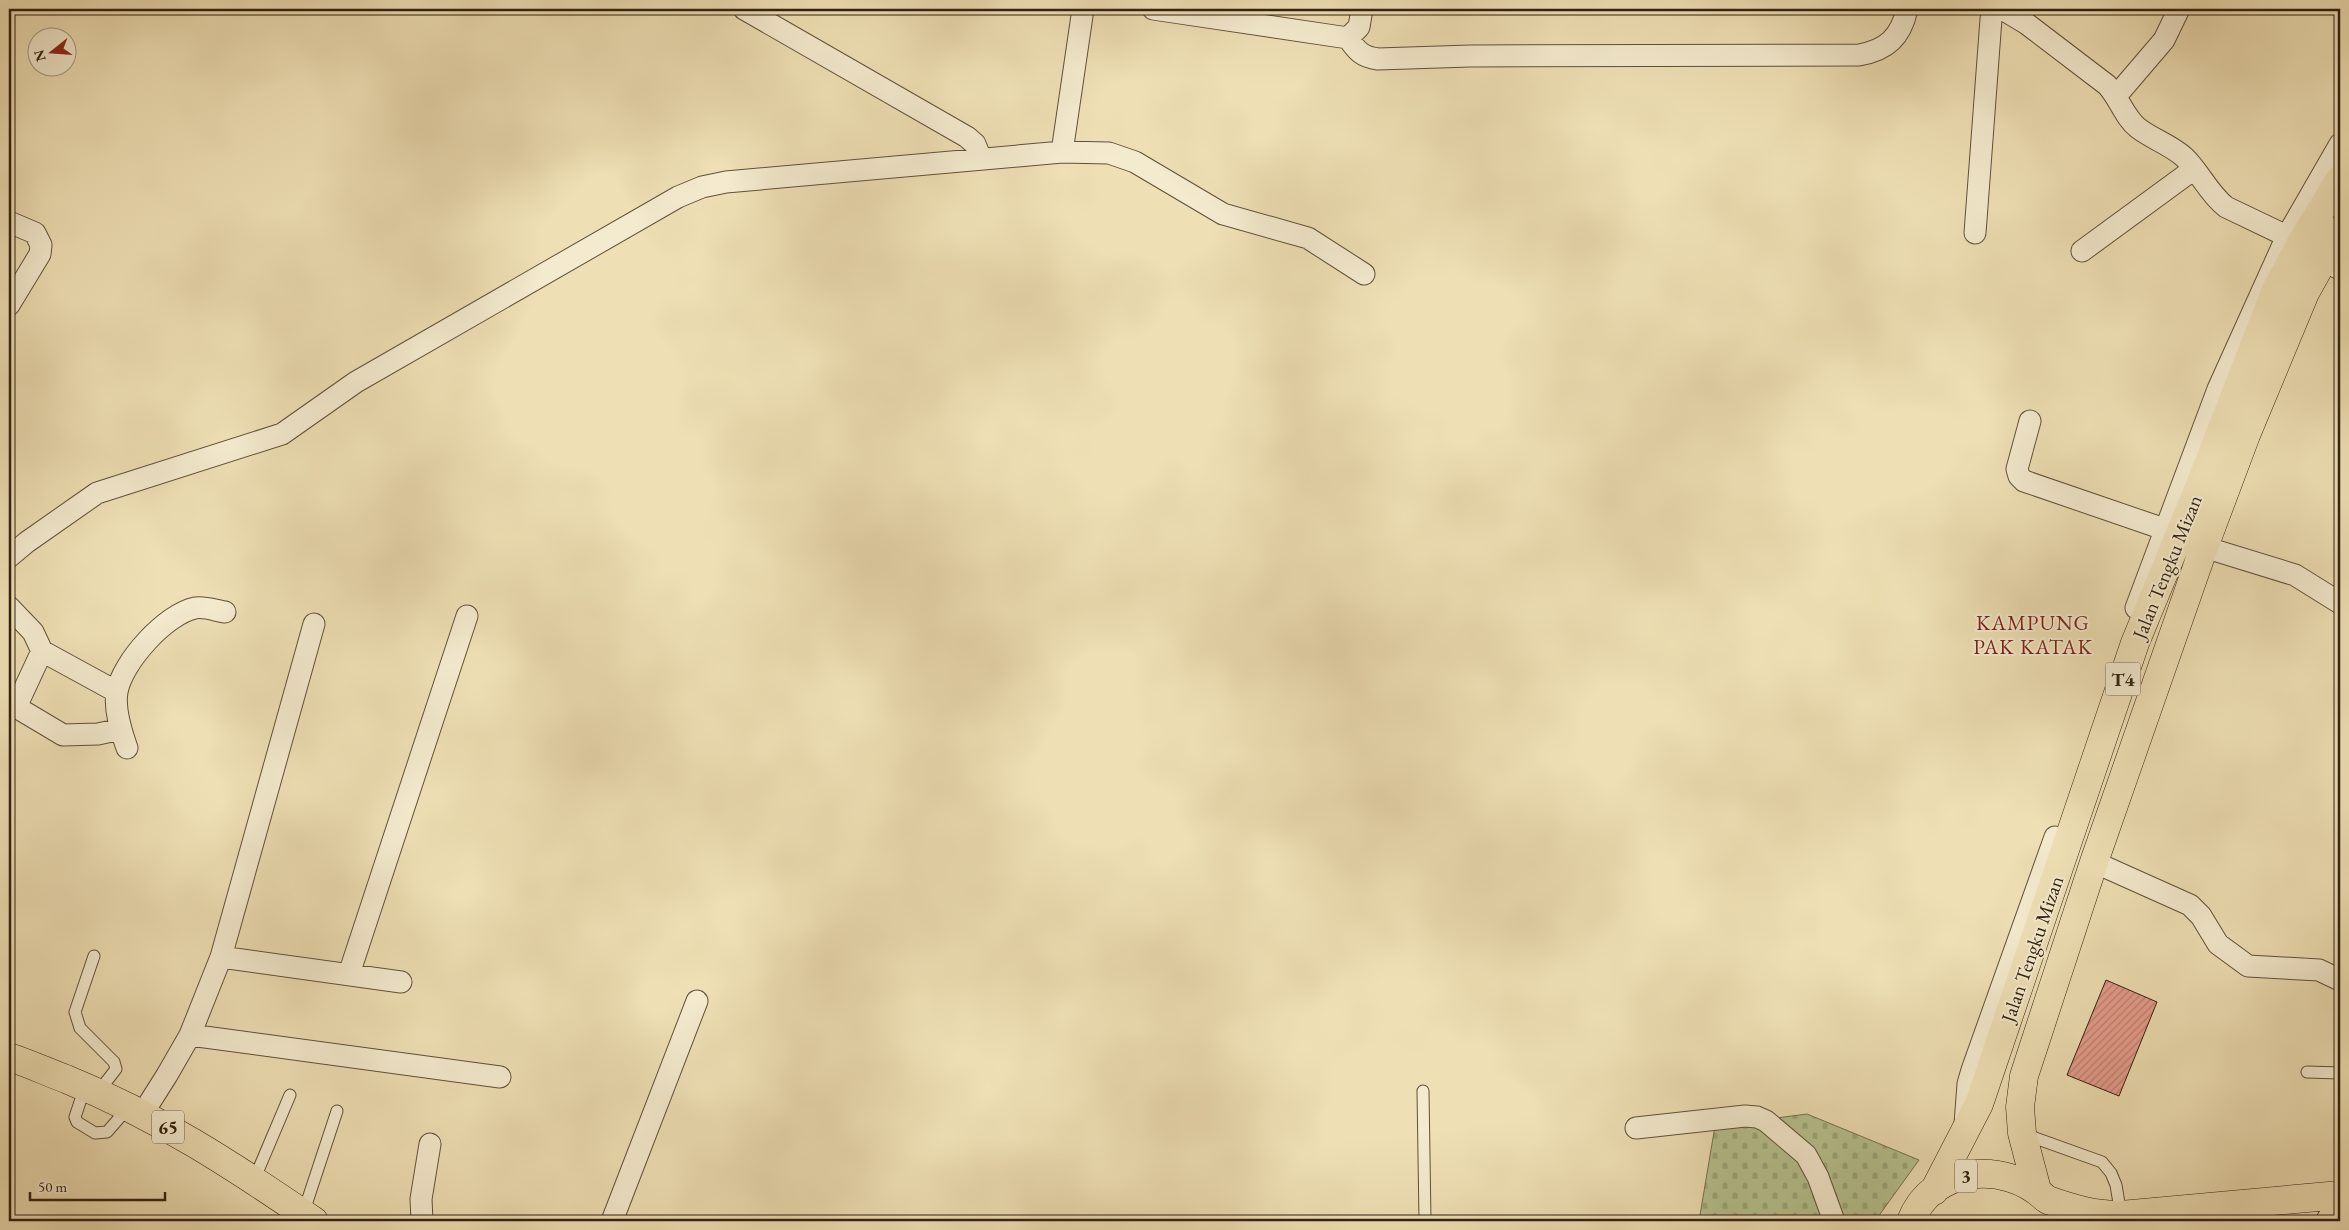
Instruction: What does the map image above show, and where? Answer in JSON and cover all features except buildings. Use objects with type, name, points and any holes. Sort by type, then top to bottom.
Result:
[{"type":"main road","name":"Jalan Tengku Mizan","points":[[1934,1190],[1979,1104],[2135,643],[2276,290],[2294,239],[2340,179]]},
{"type":"main road","name":"Jalan Tengku Mizan","points":[[2049,1204],[2022,1133],[2020,1106],[2024,1076],[2094,862],[2204,547],[2246,435],[2305,293],[2331,264],[2340,230]]},
{"type":"main road","name":"65","points":[[9,1057],[92,1089],[189,1138],[308,1217]]},
{"type":"main road","name":"3","points":[[1911,1219],[1934,1190],[1958,1177],[1985,1172],[2012,1177],[2049,1204],[2101,1215],[2204,1209],[2340,1195]]},
{"type":"main road","points":[[2330,1221],[2340,1220]]},
{"type":"street","points":[[744,9],[967,137],[975,144],[981,159]]},
{"type":"street","points":[[1062,152],[1083,9]]},
{"type":"street","points":[[1153,9],[1348,38],[1357,52],[1366,57],[1378,59],[1470,56],[1859,55],[1878,50],[1888,44],[1904,26],[1907,9]]},
{"type":"street","points":[[1348,38],[1359,27],[1362,9]]},
{"type":"street","points":[[1975,233],[1991,19],[1994,9]]},
{"type":"street","points":[[2002,9],[2028,24],[2106,85],[2117,95],[2130,119],[2138,128],[2183,156],[2217,201],[2294,239]]},
{"type":"street","points":[[2117,95],[2164,40],[2179,9]]},
{"type":"street","points":[[1964,1132],[1968,1084],[1972,1070],[2164,529],[2218,389],[2340,144]]},
{"type":"street","points":[[9,557],[27,542],[97,493],[282,434],[356,382],[678,197],[702,187],[726,182],[1062,152],[1109,153],[1136,162],[1223,214],[1308,238],[1364,274]]},
{"type":"street","points":[[2082,251],[2194,169]]},
{"type":"street","points":[[9,222],[35,233],[41,246],[40,254],[9,305]]},
{"type":"street","points":[[2030,421],[2017,469],[2019,476],[2024,482],[2164,529]]},
{"type":"street","points":[[2204,547],[2295,575],[2340,603]]},
{"type":"street","points":[[9,607],[33,632],[42,651],[117,692]]},
{"type":"street","points":[[42,651],[12,706],[63,735],[98,734],[124,738],[117,692],[124,672],[156,631],[168,622],[196,608],[225,612]]},
{"type":"street","points":[[349,974],[467,616]]},
{"type":"street","points":[[136,1110],[167,1075],[190,1035],[220,957],[314,624]]},
{"type":"street","points":[[2094,862],[2190,905],[2200,916],[2218,944],[2248,966],[2319,970],[2340,980]]},
{"type":"street","points":[[220,957],[401,982]]},
{"type":"street","points":[[612,1221],[697,1001]]},
{"type":"street","points":[[190,1035],[500,1077]]},
{"type":"street","points":[[1636,1128],[1745,1116],[1757,1117],[1766,1121],[1806,1155],[1818,1177],[1834,1221]]},
{"type":"street","points":[[422,1221],[421,1199],[430,1144]]},
{"type":"lane","points":[[94,956],[76,1012],[80,1028],[114,1062],[116,1069],[92,1089],[75,1116],[77,1122],[95,1133],[107,1132],[136,1110]]},
{"type":"lane","points":[[2307,1072],[2340,1073]]},
{"type":"lane","points":[[1423,1091],[1425,1221]]},
{"type":"lane","points":[[254,1180],[290,1096]]},
{"type":"lane","points":[[308,1217],[338,1111]]},
{"type":"lane","points":[[2022,1133],[2102,1162],[2111,1173],[2116,1185],[2122,1215]]},
{"type":"green space","points":[[1807,1114],[1919,1160],[1875,1221],[1699,1221],[1715,1126]]},
{"type":"district","name":"KAMPUNG PAK KATAK","points":[[2033,635]]}]
